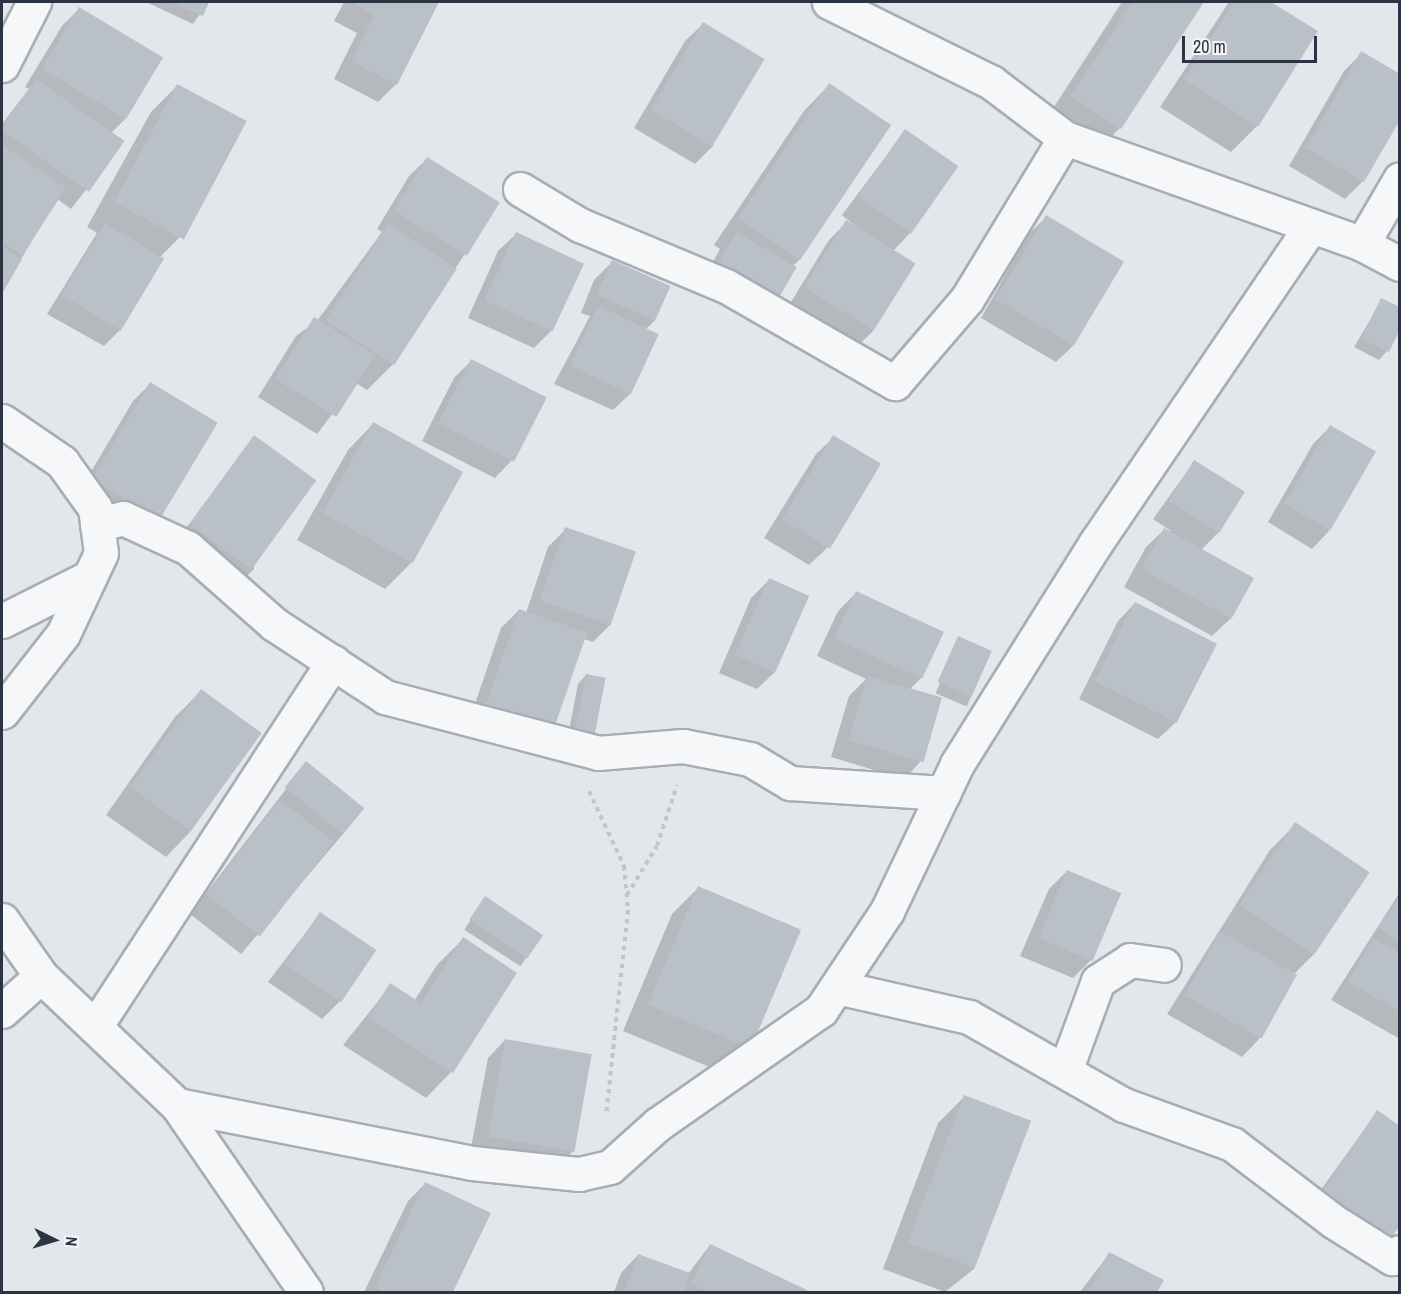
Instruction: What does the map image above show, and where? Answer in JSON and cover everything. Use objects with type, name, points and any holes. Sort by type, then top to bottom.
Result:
[{"type":"street","points":[[2,65],[34,2]]},
{"type":"street","points":[[829,2],[991,82],[1065,138],[1362,244],[1400,264]]},
{"type":"street","points":[[519,189],[580,225],[726,286],[895,383],[967,299],[1065,138]]},
{"type":"street","points":[[1362,244],[1400,180]]},
{"type":"street","points":[[177,1105],[472,1163],[579,1174],[610,1167],[658,1124],[821,1010],[887,911],[944,793],[1095,544],[1311,226]]},
{"type":"street","points":[[2,421],[62,462],[95,508],[101,553],[63,634],[2,712]]},
{"type":"street","points":[[97,525],[123,518],[188,548],[274,624],[385,697],[598,753],[683,746],[750,759],[790,783],[944,793]]},
{"type":"street","points":[[2,621],[90,577]]},
{"type":"street","points":[[95,1027],[333,662]]},
{"type":"street","points":[[2,920],[41,976],[177,1105],[280,1280],[306,1293]]},
{"type":"street","points":[[1065,1071],[1098,981],[1130,960],[1164,965]]},
{"type":"street","points":[[2,1011],[41,976]]},
{"type":"street","points":[[837,987],[969,1017],[1124,1105],[1232,1144],[1333,1221],[1392,1258],[1400,1252]]},
{"type":"path","points":[[627,896],[674,805],[683,746]]},
{"type":"path","points":[[580,749],[592,804],[624,866],[627,896],[605,1108],[610,1167]]},
{"type":"building","points":[[170,2],[209,2],[203,16]]},
{"type":"building","points":[[352,2],[439,2],[397,85],[351,61],[374,15]]},
{"type":"building","points":[[1132,2],[1204,2],[1121,129],[1070,96]]},
{"type":"building","points":[[1234,2],[1271,2],[1318,31],[1258,127],[1184,80]]},
{"type":"building","points":[[79,7],[163,57],[126,119],[42,69]]},
{"type":"building","points":[[703,22],[765,59],[712,147],[650,109]]},
{"type":"building","points":[[1361,51],[1400,74],[1400,120],[1364,182],[1306,148]]},
{"type":"building","points":[[36,79],[124,141],[89,192],[2,131],[2,128]]},
{"type":"building","points":[[829,83],[891,125],[800,260],[738,218]]},
{"type":"building","points":[[177,84],[247,121],[184,239],[114,202]]},
{"type":"building","points":[[905,129],[958,166],[911,233],[858,196]]},
{"type":"building","points":[[2,145],[66,188],[22,256],[2,242]]},
{"type":"building","points":[[427,157],[500,203],[467,256],[394,210]]},
{"type":"building","points":[[1046,215],[1124,262],[1074,346],[996,299]]},
{"type":"building","points":[[846,220],[916,263],[874,330],[804,287]]},
{"type":"building","points":[[105,223],[164,259],[121,331],[62,295]]},
{"type":"building","points":[[388,224],[457,269],[394,365],[325,320]]},
{"type":"building","points":[[516,232],[584,264],[552,332],[484,300]]},
{"type":"building","points":[[736,232],[797,267],[777,302],[716,267]]},
{"type":"building","points":[[2,247],[22,259],[2,294]]},
{"type":"building","points":[[612,260],[670,286],[655,321],[597,295]]},
{"type":"building","points":[[1381,298],[1400,307],[1400,329],[1389,352],[1361,339]]},
{"type":"building","points":[[598,306],[659,334],[631,394],[570,366]]},
{"type":"building","points":[[314,317],[375,355],[336,417],[275,379]]},
{"type":"building","points":[[471,359],[547,398],[514,462],[438,423]]},
{"type":"building","points":[[150,382],[218,423],[160,520],[92,479]]},
{"type":"building","points":[[373,422],[463,472],[413,563],[323,513]]},
{"type":"building","points":[[1330,425],[1376,451],[1330,530],[1284,504]]},
{"type":"building","points":[[254,435],[316,480],[252,569],[189,524]]},
{"type":"building","points":[[833,435],[881,464],[830,549],[782,520]]},
{"type":"building","points":[[1194,460],[1245,492],[1219,533],[1169,501]]},
{"type":"building","points":[[565,527],[636,551],[611,625],[540,601]]},
{"type":"building","points":[[1164,528],[1254,578],[1231,619],[1141,569]]},
{"type":"building","points":[[769,578],[809,596],[775,673],[735,655]]},
{"type":"building","points":[[856,591],[944,632],[922,679],[834,638]]},
{"type":"building","points":[[1135,602],[1217,644],[1177,723],[1095,681]]},
{"type":"building","points":[[519,609],[587,632],[553,731],[485,707]]},
{"type":"building","points":[[958,636],[992,651],[971,697],[938,682]]},
{"type":"building","points":[[586,674],[606,678],[593,741],[574,737]]},
{"type":"building","points":[[867,676],[942,697],[924,762],[849,740]]},
{"type":"building","points":[[201,689],[262,733],[191,831],[130,787]]},
{"type":"building","points":[[306,761],[364,808],[343,835],[285,787]]},
{"type":"building","points":[[280,800],[334,842],[260,936],[206,895]]},
{"type":"building","points":[[1295,822],[1370,872],[1314,955],[1239,905]]},
{"type":"building","points":[[1067,870],[1121,893],[1092,961],[1038,938]]},
{"type":"building","points":[[698,886],[801,930],[751,1049],[648,1005]]},
{"type":"building","points":[[485,896],[543,935],[527,958],[469,919]]},
{"type":"building","points":[[1400,897],[1400,943],[1378,927]]},
{"type":"building","points":[[320,912],[376,950],[341,1002],[285,964]]},
{"type":"building","points":[[1220,932],[1297,975],[1262,1039],[1185,996]]},
{"type":"building","points":[[463,937],[517,973],[453,1073],[368,1018],[390,983],[421,1003]]},
{"type":"building","points":[[1373,938],[1400,953],[1400,1012],[1348,982]]},
{"type":"building","points":[[505,1039],[592,1054],[574,1152],[488,1136]]},
{"type":"building","points":[[964,1095],[1031,1121],[975,1268],[907,1243]]},
{"type":"building","points":[[1377,1110],[1400,1126],[1400,1225],[1392,1237],[1323,1191]]},
{"type":"building","points":[[425,1182],[491,1213],[453,1292],[386,1292],[375,1287]]},
{"type":"building","points":[[710,1244],[807,1290],[806,1292],[710,1292],[691,1284]]},
{"type":"building","points":[[1109,1252],[1164,1280],[1157,1292],[1088,1292]]},
{"type":"building","points":[[638,1254],[690,1273],[683,1292],[624,1292]]}]
